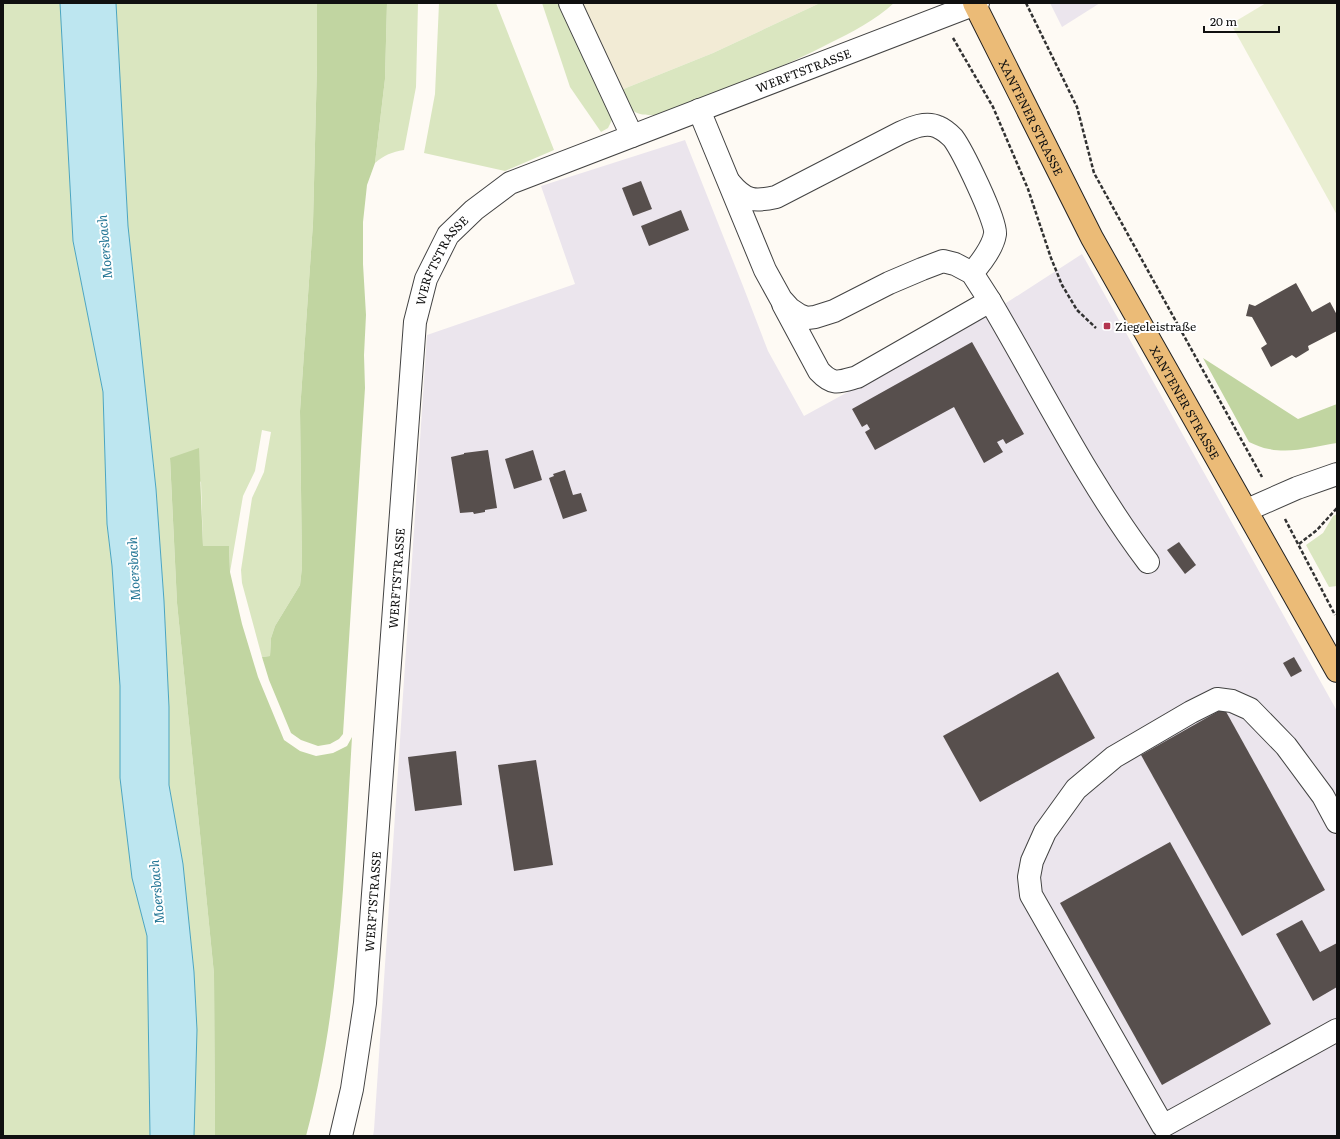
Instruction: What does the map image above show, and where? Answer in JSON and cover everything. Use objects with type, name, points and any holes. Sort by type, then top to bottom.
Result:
[{"type":"main road","name":"XANTENER STRASSE","points":[[975,3],[1092,238],[1337,671]]},
{"type":"street","points":[[570,3],[632,136]]},
{"type":"street","name":"WERFTSTRASSE","points":[[341,1136],[352,1089],[365,1003],[415,322],[426,279],[448,235],[474,210],[510,183],[975,3]]},
{"type":"street","points":[[699,110],[765,270],[819,371],[826,378],[837,382],[857,377],[990,301]]},
{"type":"street","points":[[729,182],[743,196],[752,200],[761,201],[776,197],[917,125],[937,126],[951,136],[961,150],[991,216],[995,234],[988,251],[972,273]]},
{"type":"street","points":[[781,299],[790,309],[799,315],[807,318],[815,317],[834,311],[896,280],[943,261],[955,264],[972,273],[990,301],[1106,503],[1148,562]]},
{"type":"street","points":[[1247,510],[1297,488],[1337,474]]},
{"type":"street","points":[[1337,822],[1323,796],[1286,746],[1250,709],[1232,701],[1217,699],[1191,712],[1114,757],[1076,789],[1045,832],[1032,861],[1029,877],[1031,895],[1163,1126],[1337,1030]]},
{"type":"path","points":[[1026,3],[1077,107],[1094,173],[1299,544],[1337,618]]},
{"type":"path","points":[[941,17],[993,107],[1028,188],[1051,258],[1062,285],[1077,310],[1096,328]]},
{"type":"path","points":[[1299,544],[1317,530],[1337,508]]},
{"type":"shaded area","points":[[581,3],[820,3],[713,53],[621,90]]},
{"type":"shaded area","points":[[1050,3],[1100,3],[1062,27]]},
{"type":"shaded area","points":[[685,140],[768,351],[804,416],[983,318],[1082,254],[1337,711],[1337,1136],[373,1136],[427,335],[575,284],[541,186]]},
{"type":"green space","points":[[3,3],[60,3],[73,241],[103,392],[107,524],[112,566],[120,686],[120,778],[132,878],[147,936],[150,1136],[3,1136]]},
{"type":"green space","points":[[116,3],[317,3],[313,223],[300,411],[302,567],[300,585],[275,626],[271,638],[270,656],[262,657],[242,583],[241,570],[252,498],[264,472],[271,432],[262,430],[255,471],[243,496],[230,572],[229,546],[203,546],[201,482],[170,459],[177,603],[214,974],[215,1136],[194,1136],[197,1030],[194,972],[183,864],[169,785],[169,707],[164,601],[156,489],[128,226]]},
{"type":"green space","points":[[317,3],[387,3],[385,79],[375,163],[367,185],[363,222],[363,264],[366,315],[364,355],[365,388],[343,734],[339,739],[330,744],[318,746],[301,740],[291,733],[269,680],[262,657],[270,656],[271,638],[275,626],[300,585],[302,567],[300,411],[313,223]]},
{"type":"green space","points":[[387,3],[418,3],[416,87],[404,150],[388,154],[375,163],[385,79]]},
{"type":"green space","points":[[439,3],[496,3],[554,150],[505,171],[424,153],[435,94]]},
{"type":"green space","points":[[542,3],[560,3],[614,116],[608,128],[601,132],[570,87]]},
{"type":"green space","points":[[820,3],[894,3],[864,25],[788,63],[658,115],[643,115],[634,111],[627,103],[621,90],[713,53]]},
{"type":"green space","points":[[1266,3],[1337,3],[1337,215],[1231,24]]},
{"type":"green space","points":[[1203,358],[1298,419],[1337,404],[1337,443],[1286,451],[1266,449],[1249,442]]},
{"type":"green space","points":[[199,448],[203,546],[229,546],[230,572],[242,624],[258,677],[284,740],[300,751],[316,756],[333,753],[347,746],[352,737],[343,887],[334,988],[318,1087],[306,1136],[215,1136],[214,974],[177,603],[170,458]]},
{"type":"green space","points":[[1337,514],[1337,586],[1329,587],[1306,545],[1323,533],[1333,516]]},
{"type":"water","name":"Moersbach","points":[[60,3],[116,3],[128,226],[156,489],[164,601],[169,707],[169,785],[183,864],[194,972],[197,1030],[194,1136],[150,1136],[147,936],[132,878],[120,778],[120,686],[112,566],[107,524],[103,392],[73,241]]},
{"type":"building","points":[[641,181],[652,209],[633,216],[622,188]]},
{"type":"building","points":[[681,210],[689,230],[649,246],[641,226]]},
{"type":"building","points":[[1296,283],[1312,312],[1330,302],[1337,315],[1337,331],[1308,346],[1309,350],[1296,358],[1292,355],[1271,367],[1261,348],[1267,344],[1252,317],[1246,316],[1249,304],[1255,306]]},
{"type":"building","points":[[972,342],[1024,434],[1006,444],[1003,439],[997,442],[1003,452],[984,463],[954,407],[875,450],[865,432],[870,429],[867,424],[862,427],[852,409]]},
{"type":"building","points":[[488,450],[497,508],[474,514],[473,512],[460,513],[451,457],[464,453]]},
{"type":"building","points":[[533,450],[542,480],[514,489],[505,459]]},
{"type":"building","points":[[565,470],[573,495],[581,493],[587,511],[563,519],[549,478],[554,476],[553,474]]},
{"type":"building","points":[[1179,542],[1196,565],[1185,574],[1167,550]]},
{"type":"building","points":[[1294,657],[1302,671],[1291,677],[1283,663]]},
{"type":"building","points":[[1058,672],[1095,738],[980,802],[943,736]]},
{"type":"building","points":[[1224,708],[1325,890],[1242,936],[1141,755]]},
{"type":"building","points":[[456,751],[462,805],[415,811],[408,757]]},
{"type":"building","points":[[536,760],[553,865],[514,871],[498,765]]},
{"type":"building","points":[[1170,842],[1271,1024],[1162,1085],[1060,903]]},
{"type":"building","points":[[1302,920],[1320,952],[1337,943],[1337,987],[1313,1001],[1276,934]]},
{"type":"place","name":"Ziegeleistraße","points":[[1107,326]]}]
